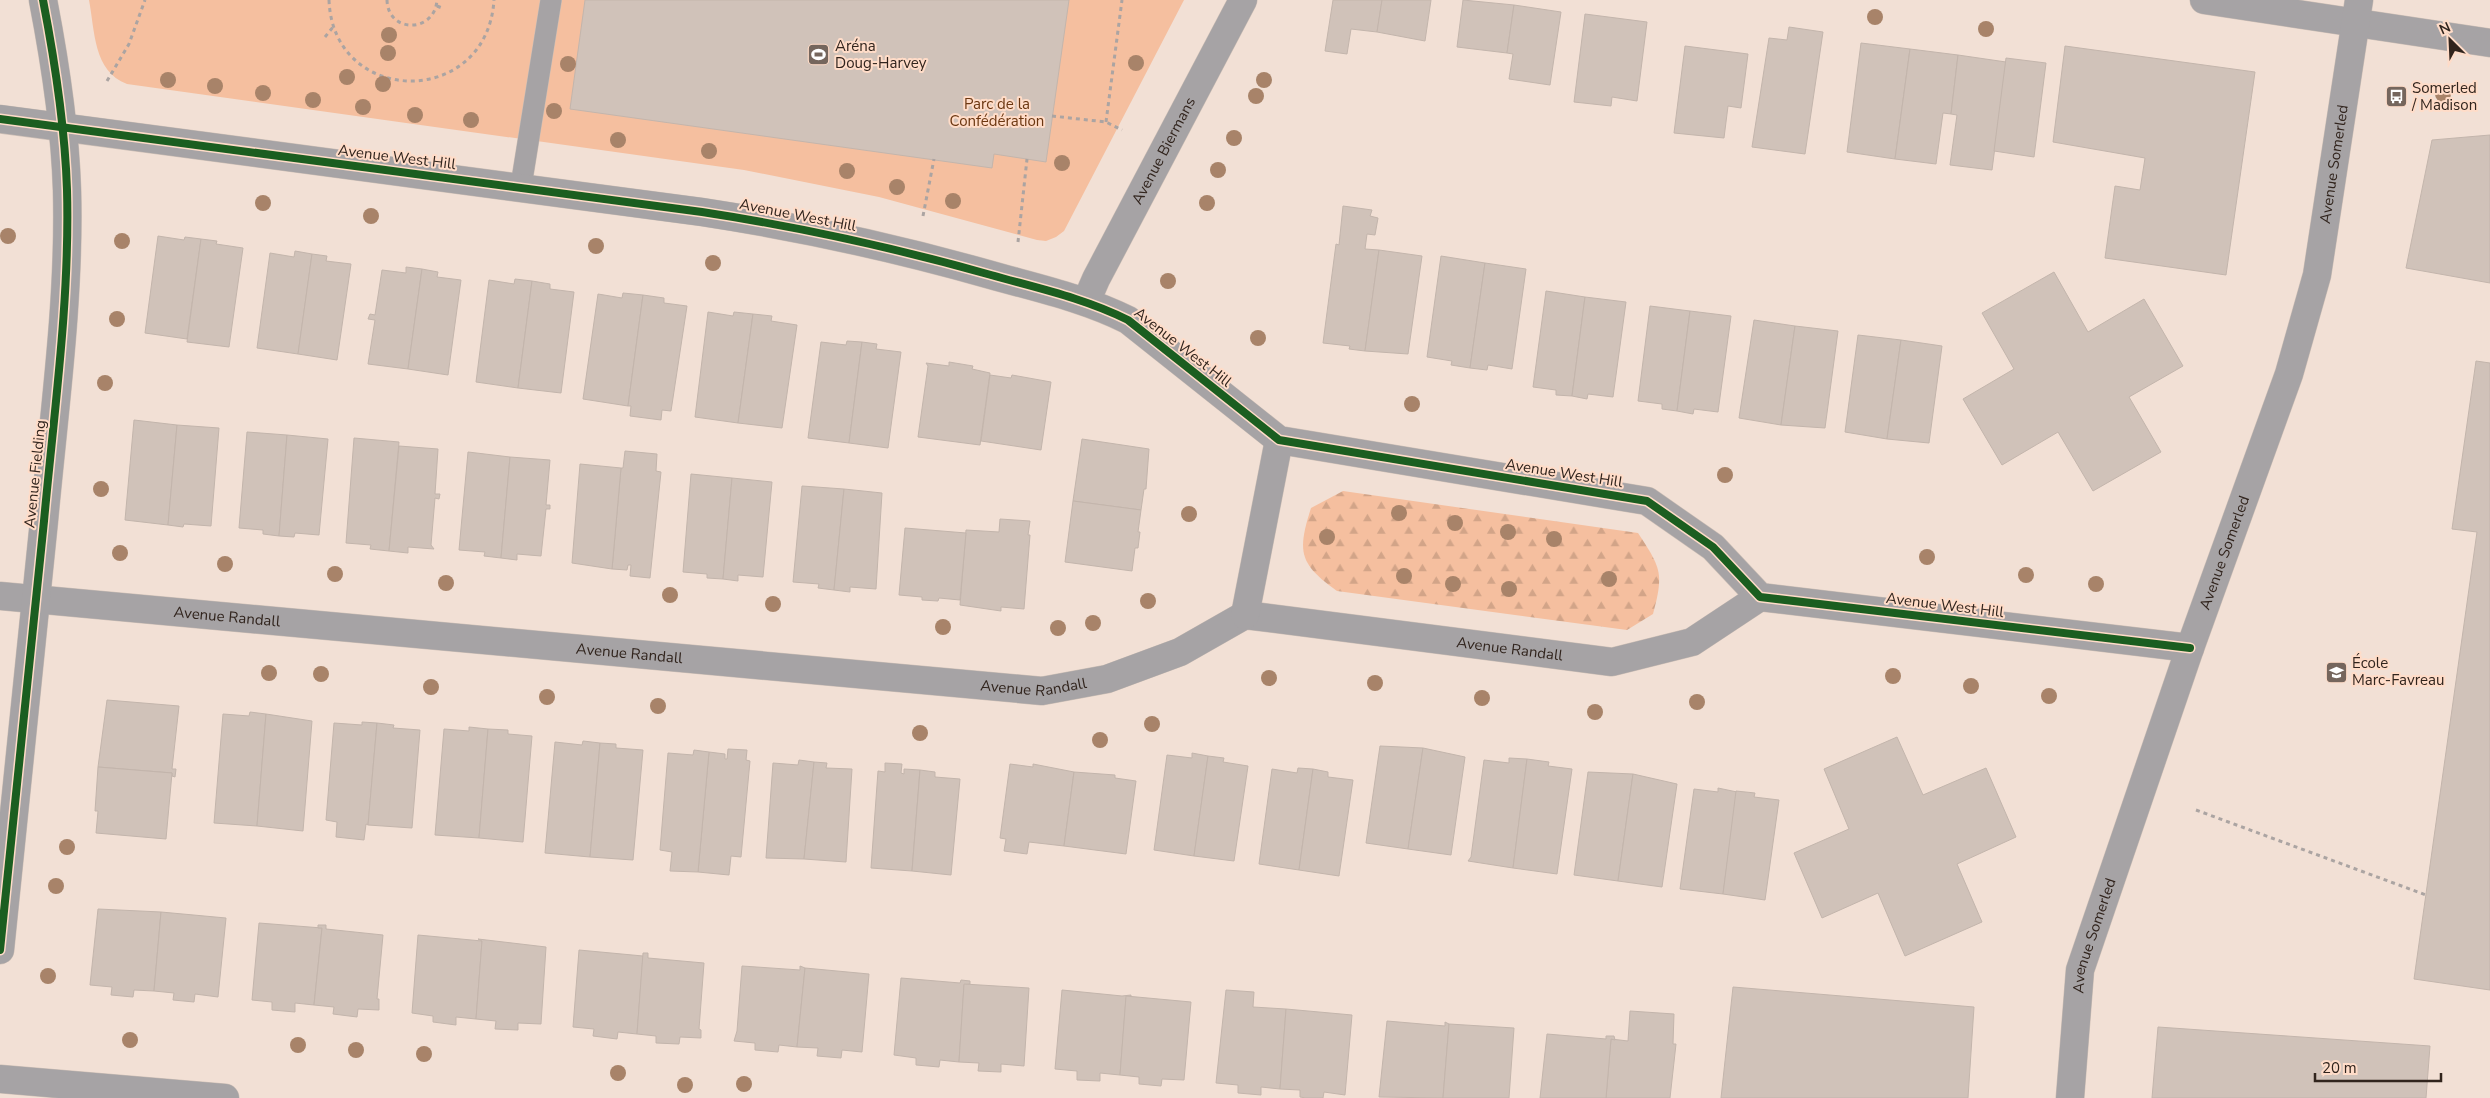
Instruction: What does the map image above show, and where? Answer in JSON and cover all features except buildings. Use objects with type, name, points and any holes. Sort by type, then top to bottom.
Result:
[{"type":"street","name":"Avenue Fielding","points":[[0,950],[36,600],[62,316],[67,193],[62,126],[43,0]]},
{"type":"street","name":"Avenue Biermans","points":[[1086,302],[1096,279],[1243,0]]},
{"type":"street","points":[[2204,0],[2357,10],[2490,42]]},
{"type":"street","name":"Avenue Somerled","points":[[2070,1098],[2080,970],[2190,648],[2289,374],[2317,275],[2357,10]]},
{"type":"street","name":"Avenue West Hill","points":[[0,119],[521,186],[814,230],[915,253],[1086,302],[1128,320],[1279,440],[1647,501],[1713,547],[1760,597],[2190,648]]},
{"type":"street","points":[[1245,615],[1279,440]]},
{"type":"street","name":"Avenue Randall","points":[[0,596],[1042,691],[1107,679],[1180,652],[1245,615],[1612,662],[1692,642],[1760,597]]},
{"type":"street","points":[[0,1079],[226,1098]]},
{"type":"lane","points":[[521,186],[551,0]]},
{"type":"path","points":[[107,81],[129,44],[145,0]]},
{"type":"path","points":[[329,0],[330,17],[333,27],[354,59],[379,76],[393,80],[426,80],[439,77],[467,62],[487,30],[493,12],[494,0]]},
{"type":"path","points":[[387,0],[387,5],[393,18],[409,26],[427,22],[437,6],[437,0]]},
{"type":"path","points":[[1106,122],[1122,0]]},
{"type":"path","points":[[381,9],[387,5]]},
{"type":"path","points":[[437,6],[442,8]]},
{"type":"path","points":[[325,37],[333,27]]},
{"type":"path","points":[[1052,116],[1106,122],[1122,130]]},
{"type":"path","points":[[923,216],[934,159]]},
{"type":"path","points":[[1018,242],[1027,159]]},
{"type":"path","points":[[2196,810],[2426,895]]},
{"type":"green space","name":"Parc de la Confédération","points":[[89,0],[1184,0],[1064,231],[1046,241],[879,197],[744,170],[127,84],[116,78],[102,60],[95,37]]},
{"type":"green space","points":[[1343,491],[1638,533],[1652,555],[1658,571],[1659,589],[1653,614],[1627,630],[1337,591],[1315,573],[1308,564],[1304,556],[1303,546],[1311,508]]},
{"type":"cycle path","points":[[0,950],[56,397],[66,272],[67,190],[64,142],[43,0]]},
{"type":"cycle path","points":[[0,119],[702,212],[775,224],[884,247],[1060,294],[1128,320],[1279,440],[1647,501],[1713,547],[1760,597],[2190,648]]},
{"type":"place","name":"Aréna Doug-Harvey","points":[[819,55]]},
{"type":"place","name":"Somerled / Madison","points":[[2396,97]]},
{"type":"place","name":"École Marc-Favreau","points":[[2336,672]]}]
